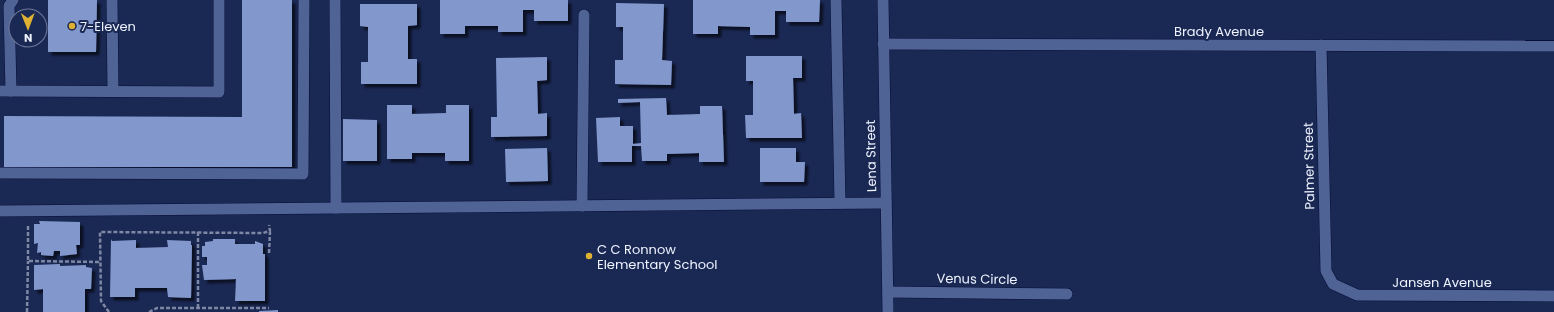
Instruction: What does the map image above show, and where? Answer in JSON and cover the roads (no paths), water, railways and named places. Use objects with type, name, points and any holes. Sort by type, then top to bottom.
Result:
[{"type":"street","points":[[112,0],[113,91]]},
{"type":"street","points":[[7,4],[5,91],[219,92],[219,0]]},
{"type":"street","points":[[0,173],[303,174],[304,0]]},
{"type":"street","points":[[335,0],[336,208]]},
{"type":"street","points":[[836,0],[840,203]]},
{"type":"street","name":"Lena Street","points":[[883,0],[888,312]]},
{"type":"street","points":[[582,206],[584,15]]},
{"type":"street","name":"Brady Avenue","points":[[884,44],[1554,46]]},
{"type":"street","name":"Palmer Street","points":[[1321,45],[1326,271],[1333,284]]},
{"type":"street","points":[[0,211],[886,203]]},
{"type":"street","name":"Jansen Avenue","points":[[1333,284],[1357,296],[1554,296]]},
{"type":"street","name":"Venus Circle","points":[[888,292],[1067,294]]},
{"type":"place","name":"7-Eleven","points":[[72,26]]},
{"type":"place","name":"C C Ronnow Elementary School","points":[[589,256]]}]
